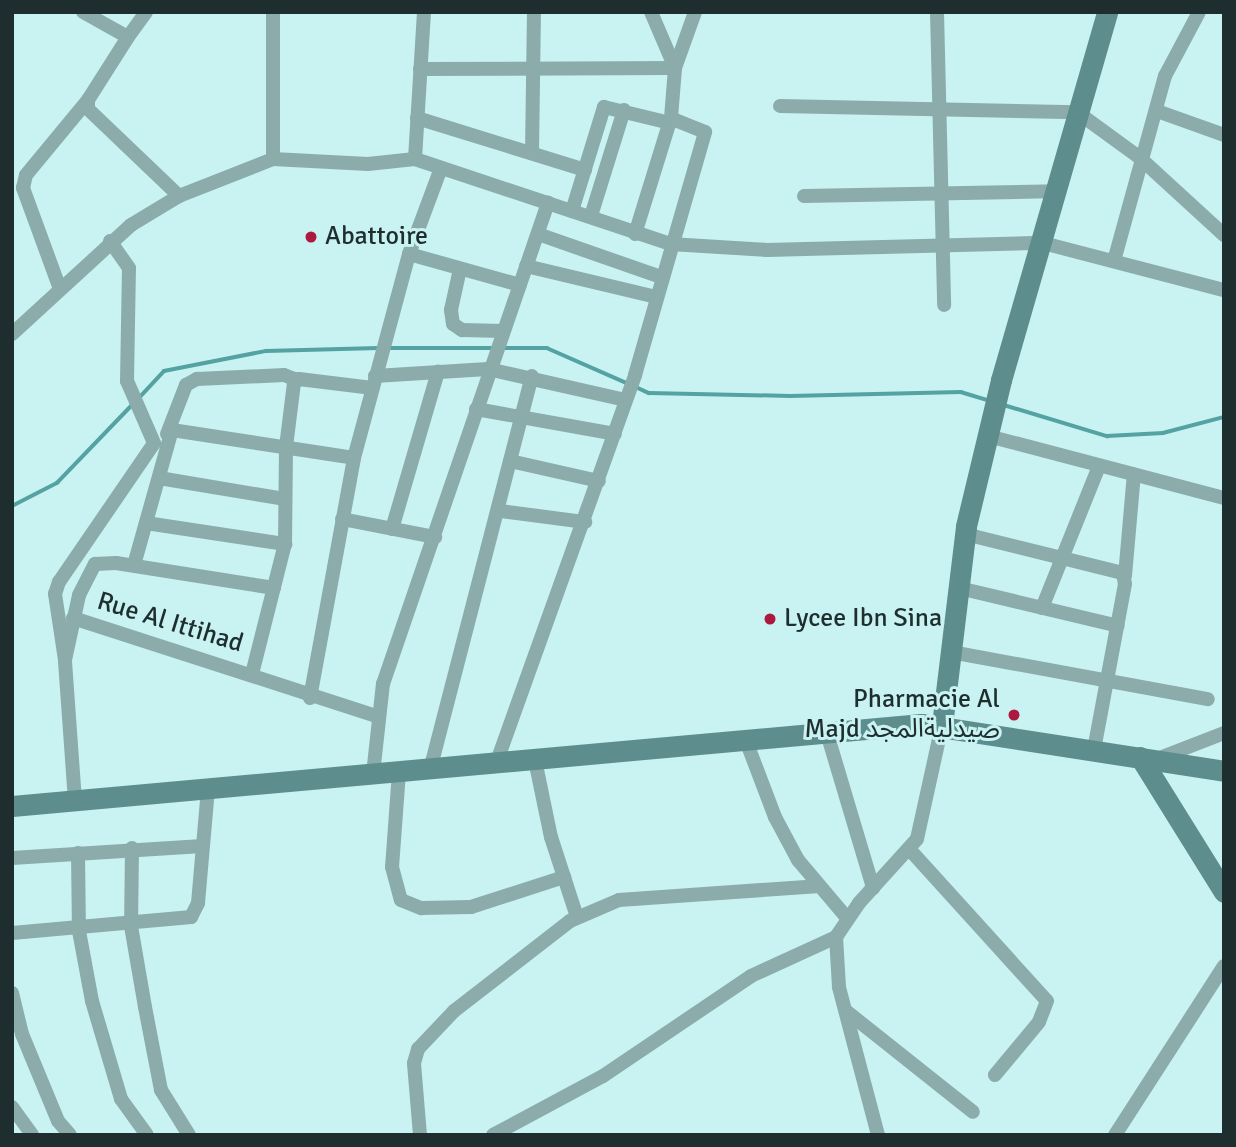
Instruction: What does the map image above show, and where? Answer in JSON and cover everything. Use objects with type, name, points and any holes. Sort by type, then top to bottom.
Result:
[{"type":"street","points":[[83,12],[128,37]]},
{"type":"street","points":[[60,289],[23,188],[26,175],[88,100],[146,12]]},
{"type":"street","points":[[274,12],[274,159]]},
{"type":"street","points":[[415,159],[424,12]]},
{"type":"street","points":[[532,153],[534,12]]},
{"type":"street","points":[[651,12],[675,68]]},
{"type":"street","points":[[635,234],[670,120],[675,68],[695,12]]},
{"type":"street","points":[[937,12],[944,305]]},
{"type":"street","points":[[878,1135],[835,965],[836,937],[847,918],[873,888],[911,851],[919,833],[943,726],[965,534],[999,390],[1107,12]]},
{"type":"street","points":[[1114,261],[1140,158],[1157,111],[1165,76],[1199,12]]},
{"type":"street","points":[[420,69],[675,68]]},
{"type":"street","points":[[88,100],[94,119],[179,196]]},
{"type":"street","points":[[780,106],[940,107],[1077,112],[1140,158],[1224,235]]},
{"type":"street","points":[[497,761],[585,522],[635,375],[670,244],[705,132],[670,120],[604,107],[572,211]]},
{"type":"street","points":[[591,216],[624,110]]},
{"type":"street","points":[[1157,111],[1224,135]]},
{"type":"street","points":[[417,118],[585,170]]},
{"type":"street","points":[[12,334],[110,241],[179,196],[274,159],[368,164],[415,159],[670,244],[767,250],[942,242],[1043,243],[1224,290]]},
{"type":"street","points":[[310,698],[354,458],[409,254],[441,168]]},
{"type":"street","points":[[804,196],[1058,191]]},
{"type":"street","points":[[373,774],[377,716],[383,684],[435,537],[489,367],[548,203]]},
{"type":"street","points":[[538,234],[661,277]]},
{"type":"street","points":[[110,241],[129,268],[127,381],[154,443]]},
{"type":"street","points":[[409,254],[520,285]]},
{"type":"street","points":[[526,266],[656,297]]},
{"type":"street","points":[[460,269],[451,310],[453,324],[462,330],[501,336]]},
{"type":"street","points":[[134,565],[184,389],[197,379],[284,375],[297,380],[373,382],[489,367],[626,400]]},
{"type":"street","points":[[392,529],[438,372]]},
{"type":"street","points":[[430,770],[500,511],[532,376]]},
{"type":"street","points":[[252,674],[285,544],[286,447],[297,380]]},
{"type":"street","points":[[476,409],[521,420],[615,434]]},
{"type":"street","points":[[990,428],[1098,466],[1224,498]]},
{"type":"street","points":[[75,800],[65,660],[55,594],[59,582],[154,443],[172,430],[354,458]]},
{"type":"street","points":[[510,461],[599,481]]},
{"type":"street","points":[[1042,608],[1064,558],[1098,466]]},
{"type":"street","points":[[1094,750],[1118,626],[1134,474]]},
{"type":"street","points":[[159,478],[284,499]]},
{"type":"street","points":[[500,511],[585,522]]},
{"type":"street","points":[[342,519],[435,537]]},
{"type":"street","points":[[146,523],[285,544]]},
{"type":"street","points":[[965,534],[1118,568],[1125,576]]},
{"type":"street","points":[[65,660],[73,618],[95,564],[134,565],[274,588]]},
{"type":"street","points":[[959,588],[1118,626]]},
{"type":"street","name":"Rue Al Ittihad","points":[[73,618],[252,674],[310,698],[377,716]]},
{"type":"street","points":[[951,652],[1208,699]]},
{"type":"street","points":[[12,806],[430,770],[497,761],[535,760],[826,730],[943,726],[1224,771]]},
{"type":"street","points":[[826,730],[873,888]]},
{"type":"street","points":[[1148,758],[1224,733]]},
{"type":"street","points":[[746,738],[775,817],[817,887],[847,918]]},
{"type":"street","points":[[1148,758],[1224,892]]},
{"type":"street","points":[[535,760],[564,877],[577,917]]},
{"type":"street","points":[[399,772],[392,867],[401,900],[421,908],[471,907],[564,877]]},
{"type":"street","points":[[12,933],[131,926],[194,915],[204,846],[208,789]]},
{"type":"street","points":[[12,858],[132,848],[204,846]]},
{"type":"street","points":[[132,848],[131,926],[162,1090],[189,1135]]},
{"type":"street","points":[[911,851],[1047,1001],[1040,1022],[995,1075]]},
{"type":"street","points":[[78,853],[79,931],[92,1001],[121,1099],[147,1135]]},
{"type":"street","points":[[420,1135],[414,1063],[418,1049],[454,1011],[577,917],[619,900],[817,887]]},
{"type":"street","points":[[495,1134],[603,1076],[742,981],[836,937]]},
{"type":"street","points":[[1115,1135],[1224,966]]},
{"type":"street","points":[[12,993],[22,1034],[58,1121],[69,1135]]},
{"type":"street","points":[[846,1011],[973,1112]]},
{"type":"street","points":[[12,1107],[33,1135]]},
{"type":"waterway","points":[[140,397],[164,371],[266,351],[378,348]]},
{"type":"waterway","points":[[389,348],[493,348]]},
{"type":"waterway","points":[[501,348],[547,348],[629,384]]},
{"type":"waterway","points":[[636,387],[649,393],[790,396],[961,392],[990,401]]},
{"type":"waterway","points":[[12,506],[57,483],[132,405]]},
{"type":"waterway","points":[[1004,405],[1107,436],[1163,433],[1224,417]]},
{"type":"place","name":"Abattoire","points":[[311,237]]},
{"type":"place","name":"Lycee Ibn Sina","points":[[770,619]]},
{"type":"place","name":"Pharmacie Al Majd صيدليةالمجد","points":[[1014,715]]}]
